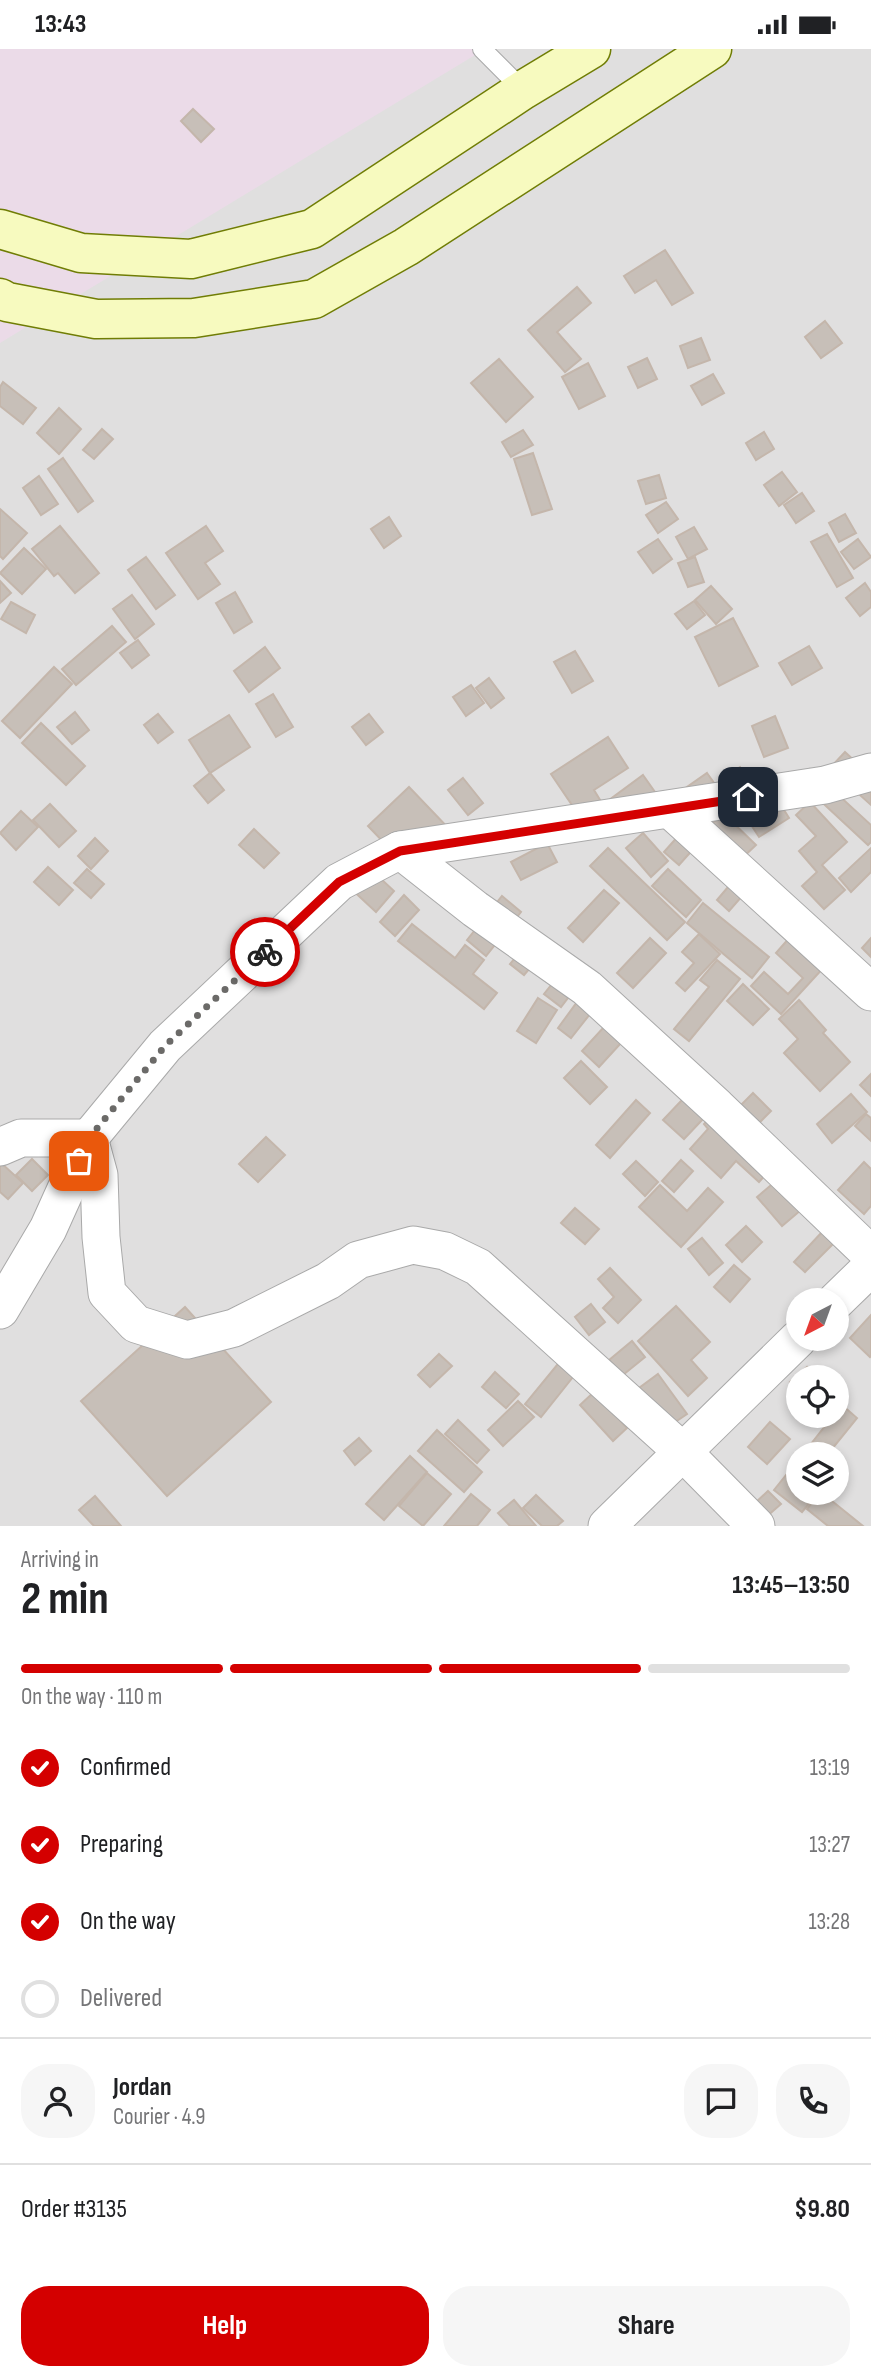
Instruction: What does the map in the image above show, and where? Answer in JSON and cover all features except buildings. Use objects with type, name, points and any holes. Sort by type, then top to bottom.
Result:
[{"type":"main road","points":[[0,229],[81,253],[191,259],[312,229],[523,90],[591,49]]},
{"type":"main road","points":[[0,298],[7,302],[96,320],[194,318],[314,299],[406,247],[712,49]]},
{"type":"street","points":[[0,1310],[48,1229],[89,1138],[165,1046],[339,882],[400,851],[825,785],[871,772]]},
{"type":"street","points":[[671,810],[871,992]]},
{"type":"street","points":[[400,851],[475,909],[587,988],[717,1107],[871,1255]]},
{"type":"street","points":[[0,1147],[21,1138],[89,1138]]},
{"type":"street","points":[[89,1138],[99,1175],[101,1237],[107,1293],[136,1324],[187,1340],[234,1328],[274,1310],[328,1281],[358,1259],[413,1245],[445,1251],[478,1267],[684,1453],[757,1526]]},
{"type":"street","points":[[849,1288],[871,1267]]},
{"type":"street","points":[[607,1526],[787,1351]]},
{"type":"lane","points":[[482,49],[523,90]]},
{"type":"shaded area","points":[[0,49],[871,49],[871,1526],[0,1526]]},
{"type":"shaded area","points":[[0,49],[485,49],[0,343]]},
{"type":"way so far","points":[[79,1161],[89,1138],[165,1046],[265,952]]},
{"type":"route","points":[[265,952],[339,882],[400,851],[748,797]]}]
